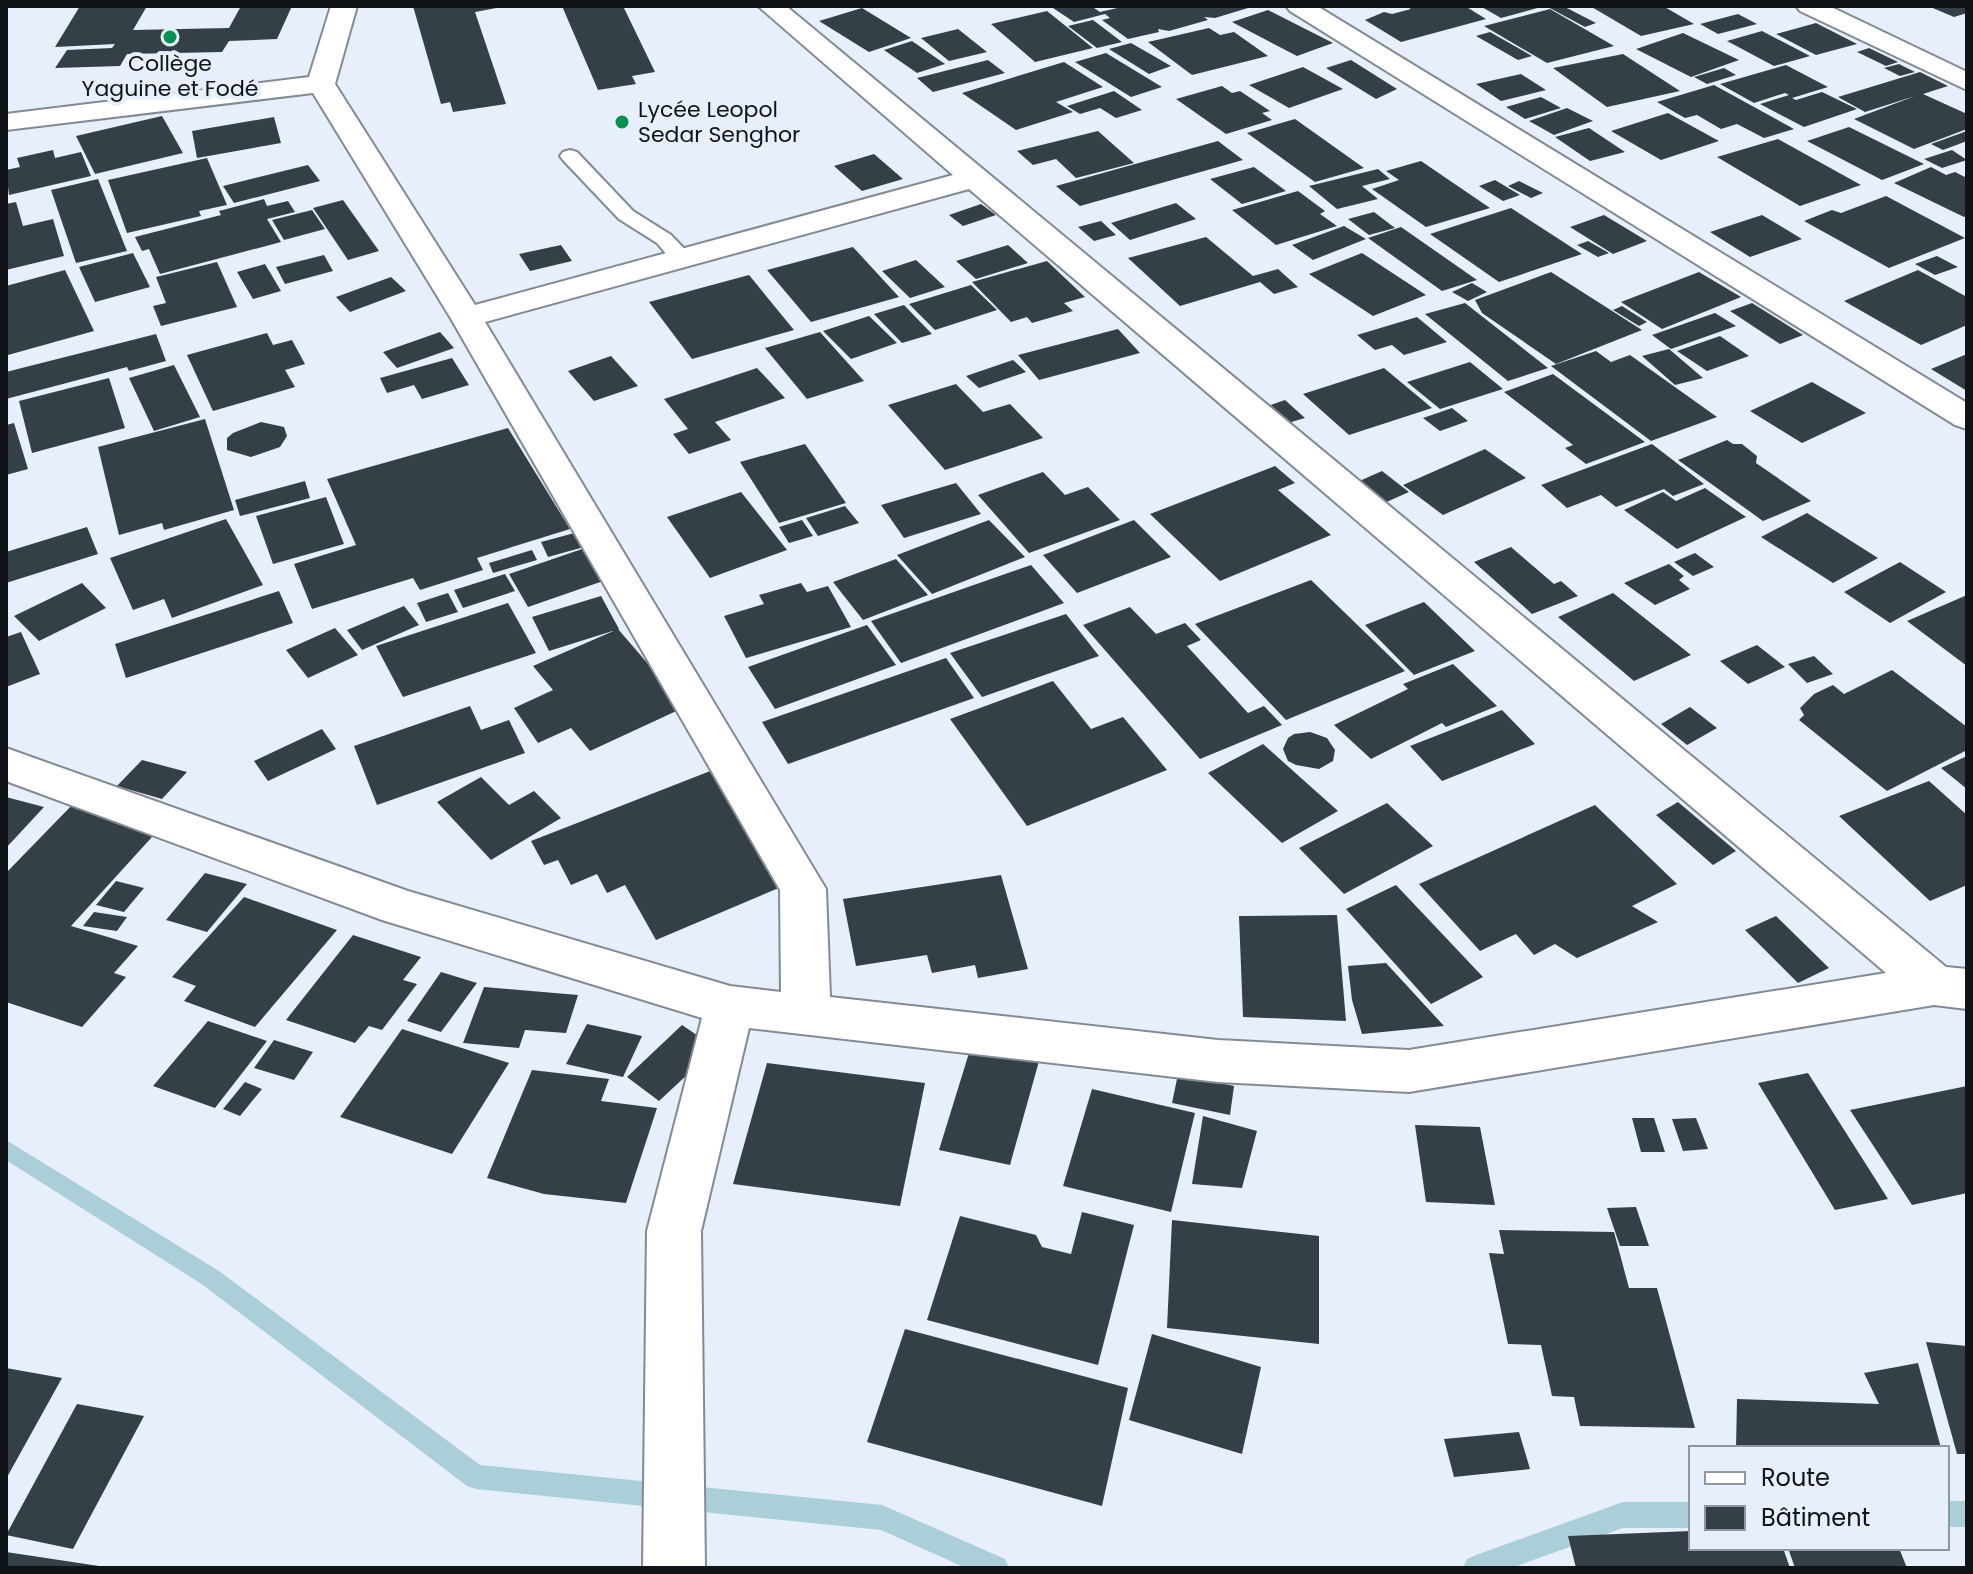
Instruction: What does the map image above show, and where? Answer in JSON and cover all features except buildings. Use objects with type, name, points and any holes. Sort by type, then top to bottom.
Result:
[{"type":"street","points":[[344,6],[321,84],[466,317],[803,889],[806,1015]]},
{"type":"street","points":[[771,6],[1951,987]]},
{"type":"street","points":[[1299,6],[1967,418]]},
{"type":"street","points":[[1809,6],[1967,82]]},
{"type":"street","points":[[6,122],[321,84]]},
{"type":"street","points":[[466,317],[975,178]]},
{"type":"street","points":[[6,764],[399,907],[730,1006],[806,1015],[1218,1061],[1409,1071],[1951,987]]},
{"type":"street","points":[[674,1568],[674,1231],[730,1006]]},
{"type":"lane","points":[[570,156],[626,215],[664,239],[682,258]]},
{"type":"waterway","points":[[6,1149],[211,1278],[476,1477],[882,1518],[996,1568]]},
{"type":"waterway","points":[[1949,1514],[1967,1514]]},
{"type":"waterway","points":[[1476,1568],[1623,1515],[1689,1515]]},
{"type":"place","name":"Collège Yaguine et Fodé","points":[[170,37]]},
{"type":"place","name":"Lycée Leopol Sedar Senghor","points":[[622,122]]}]
